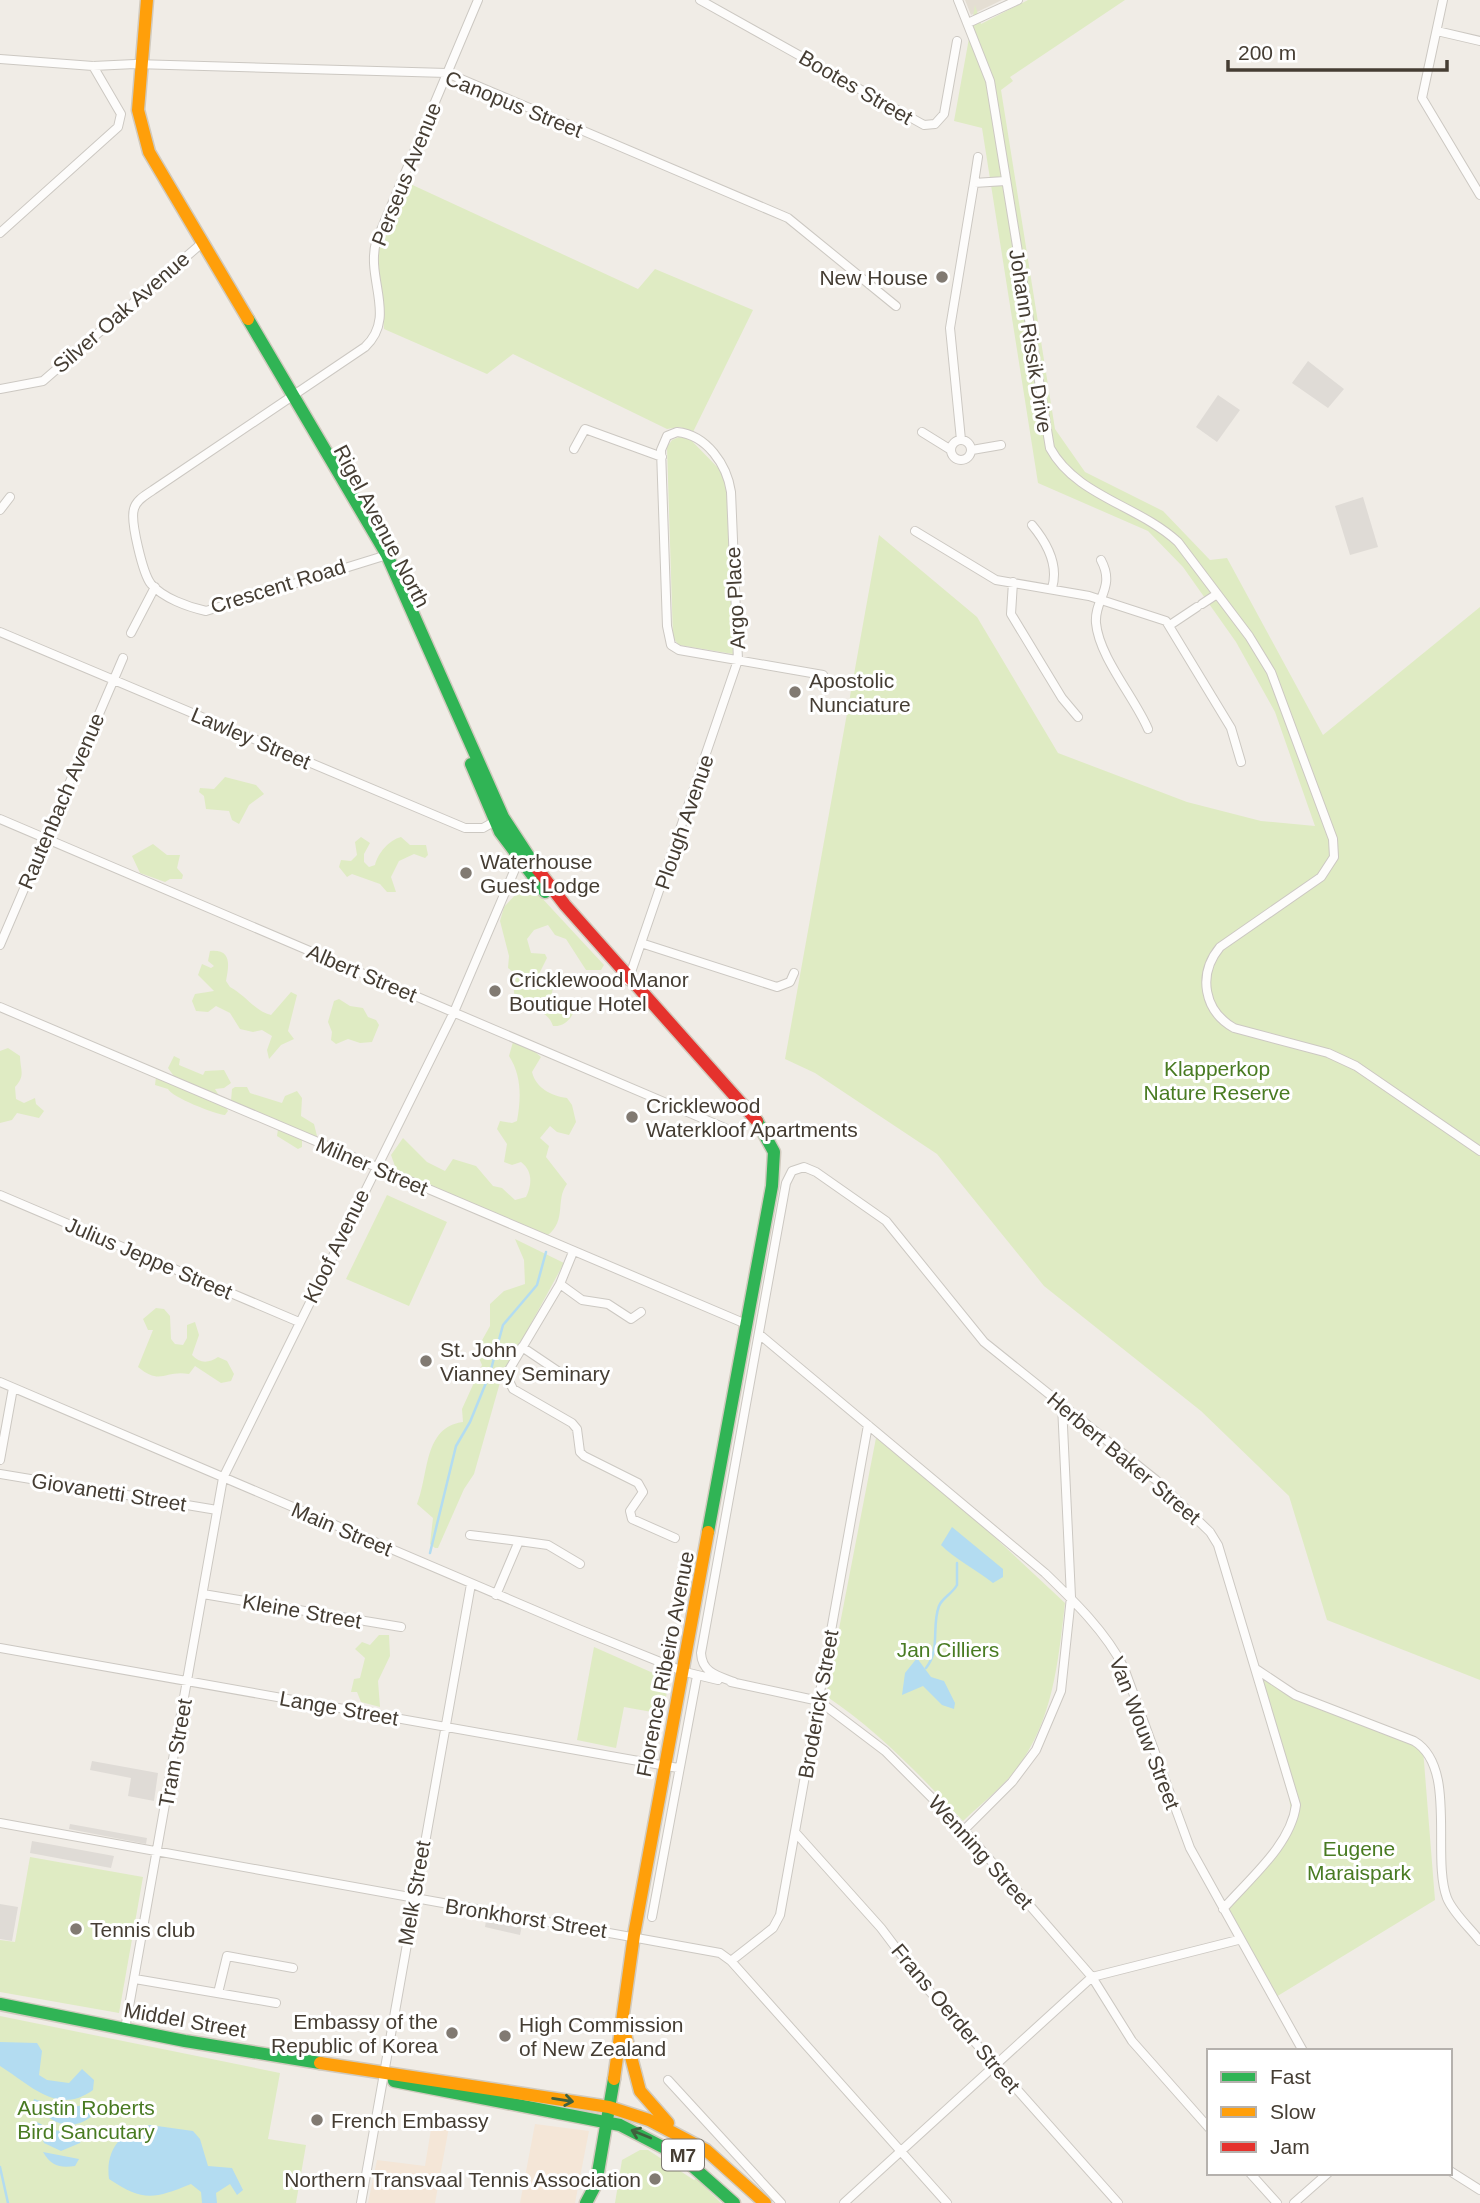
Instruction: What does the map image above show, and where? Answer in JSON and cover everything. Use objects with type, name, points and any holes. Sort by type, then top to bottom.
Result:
[{"type":"main road","name":"Rigel Avenue North","points":[[146,0],[139,65],[138,110],[145,143],[200,244],[383,556],[518,862],[760,1124],[774,1152]]},
{"type":"main road","name":"Rigel Avenue North","points":[[498,820],[518,841],[533,864],[629,981]]},
{"type":"main road","points":[[518,841],[518,862],[533,864]]},
{"type":"main road","name":"Florence Ribeiro Avenue","points":[[598,2203],[596,2185],[623,2026],[634,1935],[691,1674],[738,1369],[772,1186],[774,1152]]},
{"type":"main road","name":"Middel Street","points":[[0,2004],[125,2029],[364,2070],[606,2121]]},
{"type":"main road","points":[[623,2026],[635,2083],[641,2097],[650,2109],[684,2136]]},
{"type":"main road","name":"Middel Street","points":[[382,2074],[609,2108]]},
{"type":"main road","name":"M7","points":[[609,2108],[649,2120],[684,2136],[719,2159],[765,2203]]},
{"type":"main road","name":"M7","points":[[606,2121],[651,2137],[676,2151],[694,2163],[734,2203]]},
{"type":"main road","name":"Florence Ribeiro Avenue","points":[[586,2203],[596,2185]]},
{"type":"street","name":"Perseus Avenue","points":[[291,398],[377,336],[381,319],[374,266],[376,242],[478,0]]},
{"type":"street","name":"Bootes Street","points":[[700,0],[925,125],[935,124],[944,114],[957,41]]},
{"type":"street","name":"Johann Rissik Drive","points":[[958,0],[990,80],[1050,448],[1060,465],[1076,480],[1164,528],[1217,594],[1272,672],[1333,839],[1334,852],[1321,877],[1220,947],[1209,962],[1206,975],[1209,1003],[1221,1020],[1234,1028],[1328,1053],[1356,1066],[1480,1151]]},
{"type":"street","points":[[968,23],[1018,0]]},
{"type":"street","points":[[1443,0],[1422,92],[1423,102],[1480,195]]},
{"type":"street","points":[[1437,32],[1480,41]]},
{"type":"street","name":"Canopus Street","points":[[0,59],[93,66],[447,73],[788,218],[896,306]]},
{"type":"street","points":[[0,233],[118,127],[121,114],[93,66]]},
{"type":"street","points":[[961,440],[950,328],[978,157]]},
{"type":"street","points":[[974,183],[1006,181]]},
{"type":"street","name":"Silver Oak Avenue","points":[[0,389],[43,381],[200,244]]},
{"type":"street","points":[[131,634],[155,587],[143,564],[133,516],[135,505],[291,398]]},
{"type":"street","points":[[574,449],[585,429],[662,457]]},
{"type":"street","name":"Argo Place","points":[[683,432],[702,442],[727,471],[731,492],[738,660],[679,650],[669,643],[662,457],[663,441],[667,436],[683,432]]},
{"type":"street","points":[[922,432],[951,450],[955,459],[961,461],[970,456],[972,450],[970,444],[961,440],[955,442],[951,450]]},
{"type":"street","points":[[972,450],[1001,445]]},
{"type":"street","points":[[0,510],[10,497]]},
{"type":"street","points":[[1032,525],[1046,545],[1052,561],[1055,576],[1052,588]]},
{"type":"street","points":[[915,531],[989,576],[1103,600],[1170,625],[1231,728],[1241,762]]},
{"type":"street","name":"Crescent Road","points":[[155,587],[183,604],[206,611],[383,556]]},
{"type":"street","points":[[1101,560],[1107,577],[1096,625],[1114,672],[1148,729]]},
{"type":"street","points":[[1013,582],[1012,614],[1062,698],[1078,717]]},
{"type":"street","points":[[1170,625],[1217,594]]},
{"type":"street","name":"Lawley Street","points":[[0,632],[465,828],[483,828],[498,820]]},
{"type":"street","name":"Rautenbach Avenue","points":[[0,946],[123,658]]},
{"type":"street","points":[[738,660],[823,675]]},
{"type":"street","name":"Plough Avenue","points":[[629,981],[644,944],[738,660]]},
{"type":"street","name":"Albert Street","points":[[0,819],[725,1128]]},
{"type":"street","name":"Kloof Avenue","points":[[223,1478],[454,1012],[518,862]]},
{"type":"street","points":[[644,944],[777,987],[790,982],[794,973]]},
{"type":"street","name":"Milner Street","points":[[0,1007],[746,1324]]},
{"type":"street","name":"Herbert Baker Street","points":[[759,1334],[786,1183],[789,1173],[804,1167],[816,1172],[886,1221],[984,1342],[1156,1480],[1210,1532],[1222,1557],[1294,1793],[1295,1817],[1273,1852],[1223,1909]]},
{"type":"street","name":"Julius Jeppe Street","points":[[0,1195],[299,1322]]},
{"type":"street","points":[[573,1252],[560,1284],[506,1375],[513,1389],[572,1423],[577,1429],[580,1452],[584,1456],[638,1483],[643,1492],[629,1516],[675,1538]]},
{"type":"street","points":[[560,1284],[582,1300],[608,1304],[631,1319],[640,1312]]},
{"type":"street","points":[[734,1682],[708,1671],[702,1662],[701,1653],[759,1334]]},
{"type":"street","name":"Van Wouw Street","points":[[759,1334],[1071,1597],[1120,1659],[1187,1842],[1238,1940],[1302,2049]]},
{"type":"street","points":[[522,1347],[568,1378]]},
{"type":"street","points":[[738,1369],[752,1370]]},
{"type":"street","name":"Main Street","points":[[0,1382],[496,1595],[691,1674]]},
{"type":"street","points":[[0,1460],[13,1388]]},
{"type":"street","points":[[964,1830],[1012,1782],[1044,1734],[1061,1691],[1071,1597],[1062,1405]]},
{"type":"street","name":"Broderick Street","points":[[731,1961],[777,1924],[868,1425]]},
{"type":"street","name":"Giovanetti Street","points":[[0,1474],[217,1510]]},
{"type":"street","name":"Tram Street","points":[[125,2029],[159,1851],[223,1478]]},
{"type":"street","points":[[470,1535],[548,1545],[580,1564]]},
{"type":"street","points":[[496,1595],[519,1541]]},
{"type":"street","name":"Melk Street","points":[[361,2203],[471,1584]]},
{"type":"street","name":"Kleine Street","points":[[203,1594],[401,1627]]},
{"type":"street","name":"Lange Street","points":[[0,1648],[671,1766]]},
{"type":"street","points":[[1256,1669],[1295,1695],[1414,1741],[1428,1753],[1438,1793],[1447,1897],[1480,1941]]},
{"type":"street","name":"Wenning Street","points":[[691,1674],[819,1701],[885,1751],[964,1830],[1092,1977],[1132,2041],[1207,2126]]},
{"type":"street","points":[[652,1917],[671,1766]]},
{"type":"street","name":"Bronkhorst Street","points":[[0,1823],[413,1899],[708,1949],[731,1961],[947,2203]]},
{"type":"street","name":"Frans Oerder Street","points":[[795,1832],[881,1928],[924,1985],[994,2066],[1118,2203]]},
{"type":"street","points":[[844,2203],[1092,1977],[1238,1940]]},
{"type":"street","points":[[218,1993],[227,1956],[293,1968]]},
{"type":"street","points":[[135,1979],[276,2003]]},
{"type":"street","points":[[668,2080],[781,2203]]},
{"type":"street","points":[[1452,2172],[1480,2190]]},
{"type":"street","points":[[1252,2175],[1276,2203]]},
{"type":"street","points":[[1294,2203],[1326,2175]]},
{"type":"shaded area","points":[[965,0],[1002,0],[971,15]]},
{"type":"shaded area","points":[[1308,361],[1344,389],[1328,408],[1292,383]]},
{"type":"shaded area","points":[[1218,395],[1240,410],[1217,442],[1196,427]]},
{"type":"shaded area","points":[[1363,497],[1378,547],[1350,555],[1335,506]]},
{"type":"shaded area","points":[[92,1761],[158,1773],[154,1801],[128,1796],[131,1778],[90,1770]]},
{"type":"shaded area","points":[[70,1824],[147,1838],[146,1844],[69,1829]]},
{"type":"shaded area","points":[[32,1841],[114,1856],[111,1868],[30,1853]]},
{"type":"shaded area","points":[[0,1904],[18,1907],[12,1941],[0,1939]]},
{"type":"shaded area","points":[[487,1914],[523,1920],[520,1935],[485,1927]]},
{"type":"shaded area","points":[[432,2123],[449,2127],[435,2203],[368,2203],[377,2160],[425,2166]]},
{"type":"shaded area","points":[[535,2124],[589,2131],[575,2203],[520,2203]]},
{"type":"green space","name":"Klapperkop Nature Reserve","points":[[1028,0],[1125,0],[1010,77],[1013,81],[1001,90],[1055,429],[1085,472],[1163,511],[1210,560],[1227,558],[1323,735],[1480,607],[1480,1680],[1327,1620],[1289,1496],[1201,1411],[1044,1286],[937,1154],[815,1073],[785,1059],[879,535],[977,617],[1058,753],[1187,802],[1261,821],[1315,826],[1275,712],[1236,642],[1183,567],[1148,531],[1038,483],[982,128],[954,121],[975,5],[981,24]]},
{"type":"green space","points":[[406,182],[638,289],[655,269],[753,310],[693,432],[680,427],[667,429],[513,354],[487,374],[384,329],[377,253]]},
{"type":"green space","points":[[679,437],[690,439],[723,473],[727,495],[733,654],[679,645],[673,638],[667,447],[672,440]]},
{"type":"green space","points":[[225,777],[256,785],[264,794],[249,805],[239,824],[232,820],[229,811],[206,809],[204,796],[199,792],[200,788],[214,789]]},
{"type":"green space","points":[[361,837],[370,843],[364,854],[364,862],[369,867],[375,865],[388,844],[401,837],[410,845],[426,845],[428,855],[425,858],[414,854],[399,861],[391,877],[396,892],[387,892],[380,884],[352,874],[347,877],[339,867],[341,860],[351,861],[357,855],[355,842]]},
{"type":"green space","points":[[153,844],[167,855],[180,855],[177,868],[183,875],[182,879],[165,882],[140,873],[132,856]]},
{"type":"green space","points":[[527,882],[604,965],[601,970],[586,970],[566,939],[555,935],[548,925],[534,930],[527,939],[531,953],[545,954],[547,958],[539,974],[554,980],[551,1000],[558,1004],[563,998],[569,998],[576,1007],[567,1021],[557,1026],[553,1026],[544,1014],[519,1003],[514,992],[517,975],[508,968],[509,956],[500,921],[504,907]]},
{"type":"green space","points":[[210,951],[226,955],[226,981],[230,987],[265,1013],[271,1015],[291,992],[297,995],[288,1031],[294,1039],[281,1045],[269,1059],[267,1050],[272,1036],[262,1030],[253,1032],[240,1029],[230,1013],[216,1006],[208,1012],[196,1011],[192,1001],[195,994],[214,991],[198,975],[202,964],[211,968],[214,966],[208,961]]},
{"type":"green space","points":[[339,999],[350,1006],[363,1008],[368,1017],[376,1020],[379,1025],[372,1042],[360,1043],[348,1039],[336,1044],[331,1040],[332,1032],[328,1022],[334,1001]]},
{"type":"green space","points":[[513,1042],[541,1057],[532,1072],[534,1078],[545,1090],[567,1098],[572,1105],[576,1122],[569,1135],[557,1132],[550,1126],[540,1138],[549,1146],[546,1157],[567,1184],[557,1223],[548,1235],[397,1172],[391,1155],[403,1138],[427,1162],[445,1171],[453,1159],[476,1166],[493,1186],[502,1188],[515,1200],[526,1197],[530,1183],[528,1170],[521,1162],[512,1165],[504,1162],[507,1144],[497,1129],[500,1121],[517,1121],[519,1088],[509,1056]]},
{"type":"green space","points":[[8,1048],[20,1056],[21,1076],[15,1087],[16,1099],[24,1103],[35,1098],[36,1104],[44,1111],[39,1118],[17,1113],[12,1120],[0,1123],[0,1051]]},
{"type":"green space","points":[[174,1056],[180,1059],[179,1065],[203,1075],[205,1071],[224,1070],[231,1083],[224,1088],[215,1089],[228,1111],[225,1115],[194,1105],[168,1089],[155,1085],[156,1077],[176,1079],[168,1068]]},
{"type":"green space","points":[[247,1087],[250,1093],[282,1103],[285,1096],[297,1091],[302,1098],[301,1116],[314,1124],[317,1136],[302,1139],[302,1147],[298,1149],[277,1136],[278,1129],[231,1101],[232,1089]]},
{"type":"green space","points":[[387,1195],[447,1222],[409,1306],[346,1279]]},
{"type":"green space","points":[[515,1239],[564,1263],[501,1379],[474,1474],[464,1489],[438,1548],[435,1548],[430,1544],[433,1518],[417,1504],[434,1442],[450,1426],[463,1422],[462,1409],[482,1365],[476,1351],[490,1326],[490,1304],[504,1291],[525,1284],[524,1260]]},
{"type":"green space","points":[[156,1308],[164,1309],[170,1316],[171,1339],[175,1344],[183,1345],[187,1338],[187,1325],[195,1322],[199,1335],[192,1355],[201,1361],[218,1357],[227,1361],[234,1374],[231,1381],[221,1383],[195,1366],[189,1374],[158,1377],[138,1367],[153,1330],[148,1330],[143,1319]]},
{"type":"green space","name":"Jan Cilliers","points":[[876,1438],[974,1518],[1065,1603],[1056,1670],[1037,1733],[1014,1772],[963,1821],[881,1739],[826,1696]]},
{"type":"green space","points":[[379,1635],[389,1635],[390,1656],[378,1681],[380,1707],[361,1702],[357,1692],[351,1692],[354,1679],[360,1678],[365,1658],[355,1649],[362,1642],[370,1645]]},
{"type":"green space","points":[[594,1647],[669,1680],[663,1714],[624,1707],[616,1748],[577,1740]]},
{"type":"green space","name":"Eugene Maraispark","points":[[1263,1680],[1423,1749],[1435,1900],[1271,2000],[1223,1910],[1293,1829],[1283,1747]]},
{"type":"green space","name":"Tennis club","points":[[30,1857],[143,1877],[119,2013],[0,1992],[0,1940],[15,1942]]},
{"type":"green space","name":"Austin Roberts Bird Sancutary","points":[[0,2016],[280,2073],[268,2139],[306,2145],[296,2203],[0,2203]]},
{"type":"green space","name":"Northern Transvaal Tennis Association","points":[[640,2150],[648,2150],[694,2180],[696,2178],[721,2203],[615,2203],[622,2160]]},
{"type":"water","points":[[952,1527],[1003,1569],[1003,1577],[993,1583],[941,1545]]},
{"type":"water","points":[[917,1658],[931,1677],[944,1681],[955,1703],[954,1709],[942,1705],[923,1686],[902,1695],[905,1673]]},
{"type":"water","points":[[0,2042],[37,2043],[42,2051],[39,2075],[47,2080],[69,2083],[82,2069],[94,2080],[93,2090],[68,2100],[45,2095],[0,2066]]},
{"type":"water","points":[[34,2099],[64,2108],[92,2104],[93,2115],[77,2124],[61,2124],[46,2116],[33,2103]]},
{"type":"water","points":[[35,2121],[52,2130],[84,2133],[80,2143],[61,2151],[44,2143]]},
{"type":"water","points":[[150,2125],[193,2131],[200,2139],[208,2166],[232,2168],[243,2190],[237,2195],[230,2184],[216,2193],[217,2203],[202,2203],[201,2192],[191,2184],[149,2196],[131,2192],[109,2179],[110,2159],[118,2143],[131,2131]]},
{"type":"water","points":[[43,2152],[79,2159],[75,2166],[65,2167],[53,2163]]},
{"type":"waterway","points":[[430,1553],[456,1446],[470,1422],[490,1373],[503,1325],[537,1285],[546,1252]]},
{"type":"waterway","points":[[926,1668],[935,1646],[939,1606],[957,1585],[957,1563]]},
{"type":"waterway","points":[[0,2167],[8,2203]]},
{"type":"traffic: fast","points":[[248,319],[387,555],[503,817],[535,866]]},
{"type":"traffic: fast","points":[[471,764],[500,832],[545,892]]},
{"type":"traffic: fast","points":[[708,1532],[772,1186],[774,1152],[757,1121]]},
{"type":"traffic: fast","points":[[0,2004],[185,2041],[320,2063]]},
{"type":"traffic: fast","points":[[586,2203],[596,2184],[614,2079]]},
{"type":"traffic: fast","points":[[394,2081],[620,2125],[682,2157],[734,2203]]},
{"type":"traffic: slow","points":[[147,0],[138,110],[149,152],[248,319]]},
{"type":"traffic: slow","points":[[614,2079],[634,1935],[708,1532]]},
{"type":"traffic: slow","points":[[623,2026],[640,2091],[668,2123]]},
{"type":"traffic: slow","points":[[320,2063],[609,2107],[649,2120],[706,2150],[765,2203]]},
{"type":"traffic: jam","points":[[535,866],[565,905],[757,1121]]},
{"type":"place","name":"New House","points":[[942,277]]},
{"type":"place","name":"Apostolic Nunciature","points":[[795,692]]},
{"type":"place","name":"Waterhouse Guest Lodge","points":[[466,873]]},
{"type":"place","name":"Cricklewood Manor Boutique Hotel","points":[[495,991]]},
{"type":"place","name":"Cricklewood Waterkloof Apartments","points":[[632,1117]]},
{"type":"place","name":"St. John Vianney Seminary","points":[[426,1361]]},
{"type":"place","name":"Tennis club","points":[[76,1929]]},
{"type":"place","name":"Embassy of the Republic of Korea","points":[[452,2033]]},
{"type":"place","name":"High Commission of New Zealand","points":[[505,2036]]},
{"type":"place","name":"French Embassy","points":[[317,2120]]},
{"type":"place","name":"Northern Transvaal Tennis Association","points":[[655,2179]]}]
